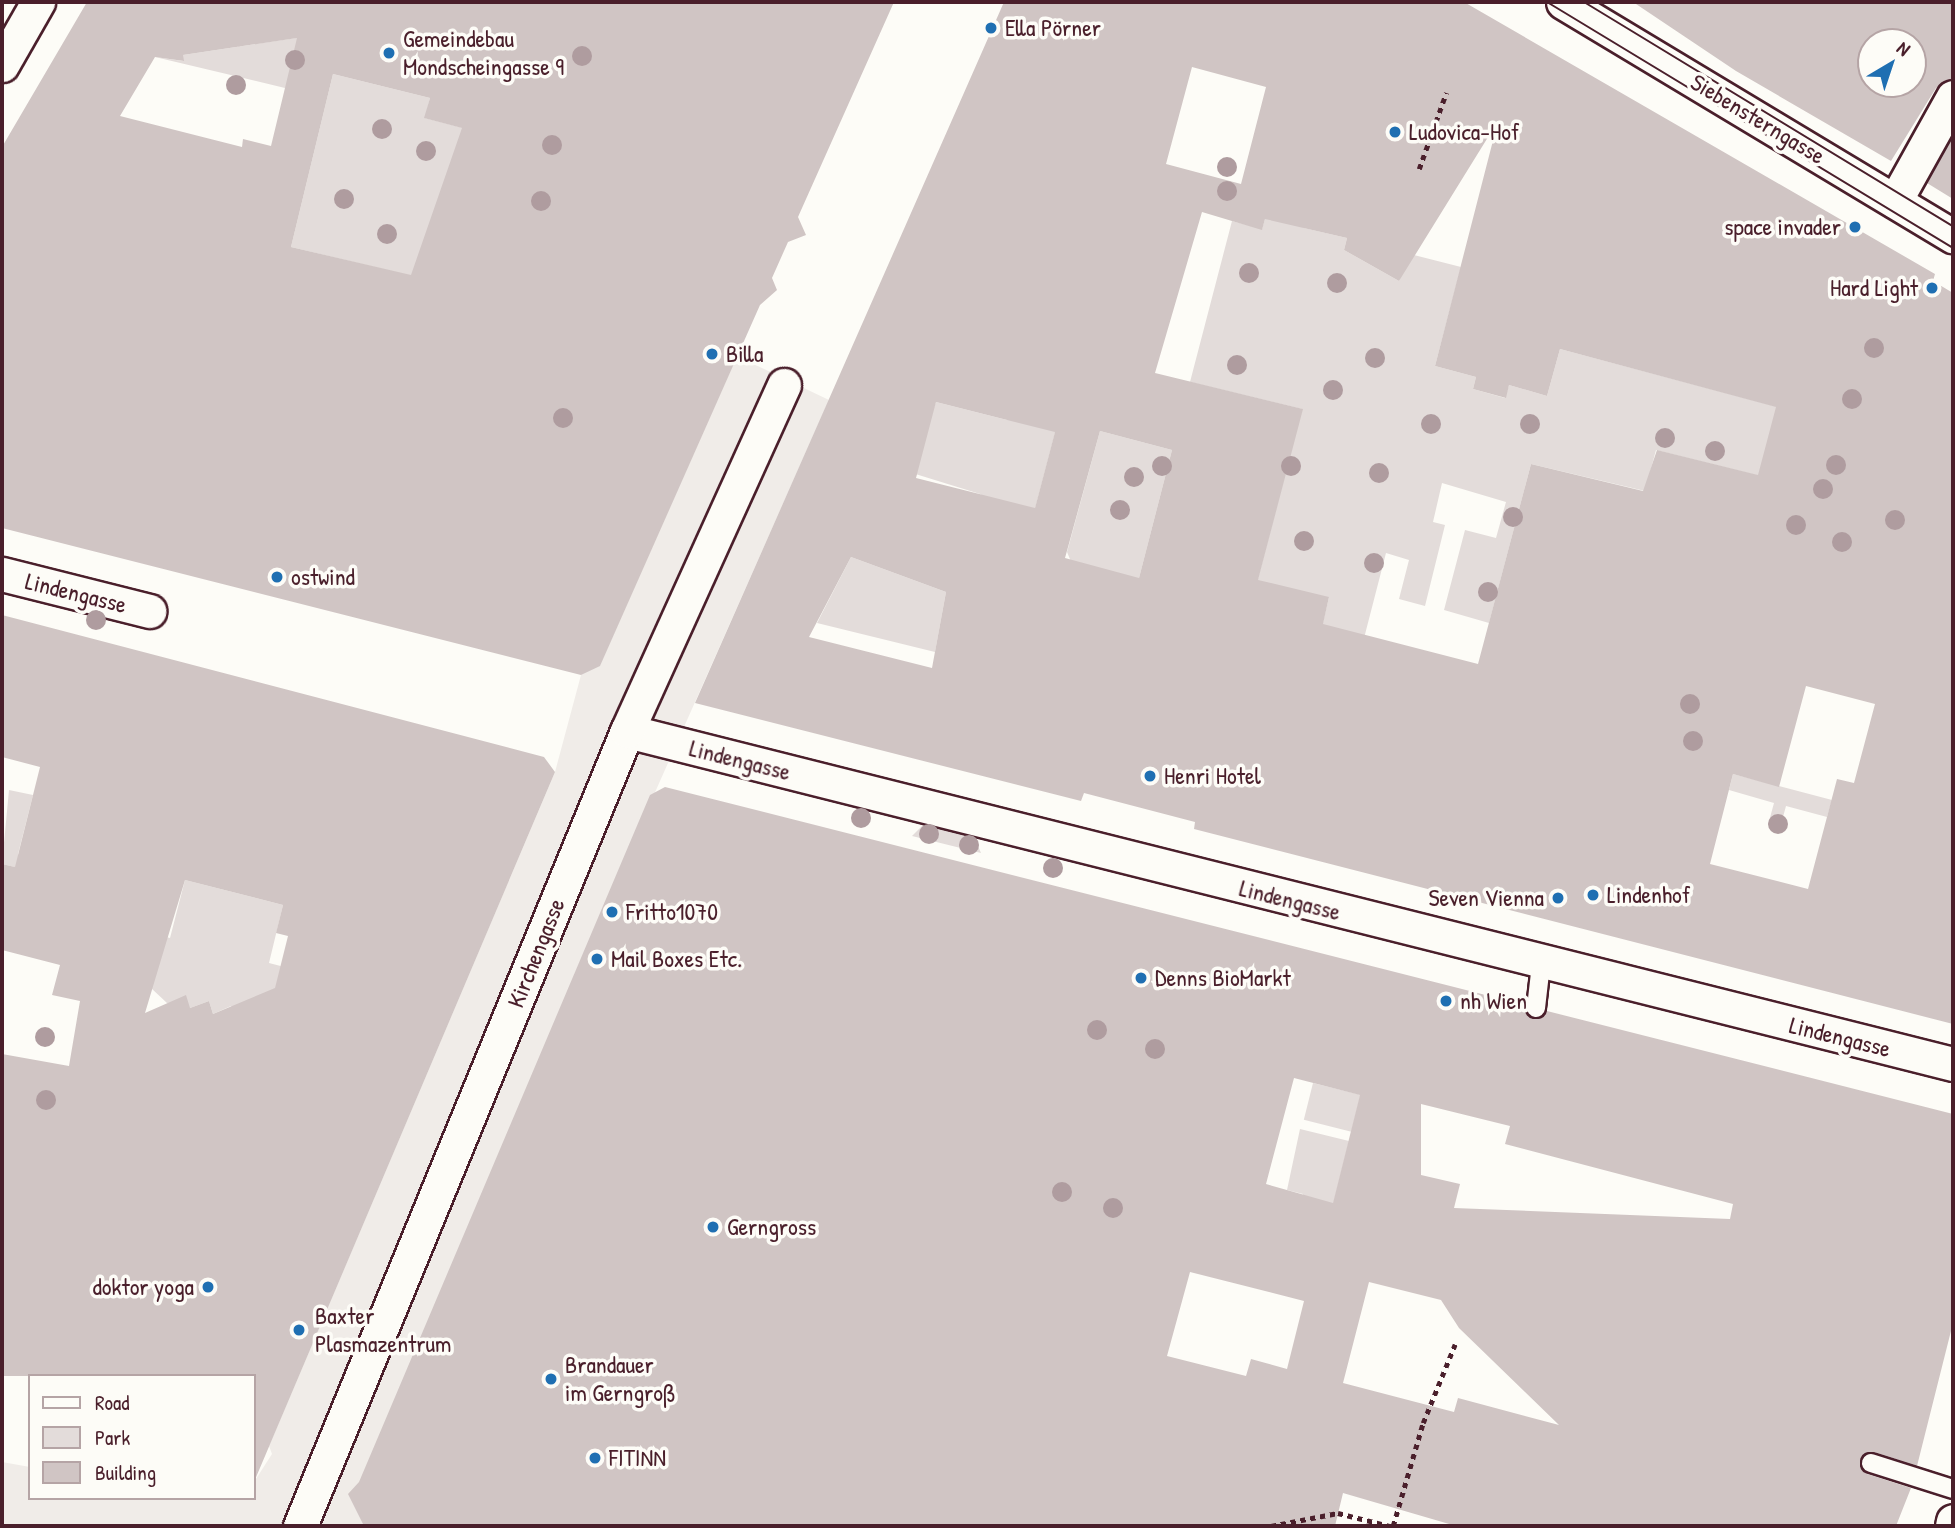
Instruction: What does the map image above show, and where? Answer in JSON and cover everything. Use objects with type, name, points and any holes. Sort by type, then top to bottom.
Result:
[{"type":"street","points":[[2,65],[38,2]]},
{"type":"street","name":"Siebensterngasse","points":[[1563,2],[1953,236]]},
{"type":"street","points":[[1895,201],[1953,97]]},
{"type":"street","name":"Kirchengasse","points":[[300,1526],[627,731],[784,385]]},
{"type":"street","name":"Lindengasse","points":[[2,574],[149,611]]},
{"type":"street","name":"Lindengasse","points":[[627,731],[1541,964],[1953,1064]]},
{"type":"lane","points":[[1536,1009],[1541,964]]},
{"type":"lane","points":[[1871,1463],[1953,1489]]},
{"type":"path","points":[[1419,169],[1446,93]]},
{"type":"path","points":[[1271,1526],[1338,1513],[1391,1526],[1423,1423],[1455,1344]]},
{"type":"shaded area","points":[[737,356],[829,400],[574,975],[921,1274],[857,1526],[2,1526],[2,1462],[28,1467],[28,1500],[256,1500],[256,1479],[272,1454],[269,1446],[555,772],[581,675],[600,665]]},
{"type":"green space","points":[[563,2],[625,27],[585,117],[597,123],[556,216],[673,267],[632,378],[529,353],[535,330],[492,318],[527,203],[446,184],[412,276],[291,247],[333,74],[430,98],[425,118],[528,145]]},
{"type":"green space","points":[[343,31],[285,88],[155,57],[183,61],[183,55]]},
{"type":"green space","points":[[1270,202],[1304,228],[1347,238],[1344,250],[1399,281],[1410,254],[1461,267],[1435,366],[1476,377],[1473,389],[1505,398],[1509,385],[1547,396],[1560,349],[1793,411],[1772,479],[1656,450],[1645,491],[1531,464],[1489,623],[1444,610],[1465,530],[1496,538],[1506,502],[1442,483],[1433,522],[1445,525],[1425,606],[1399,599],[1409,560],[1386,553],[1362,646],[1320,635],[1329,597],[1248,617],[1302,409],[1190,382],[1232,221],[1262,229]]},
{"type":"green space","points":[[1065,395],[1031,524],[980,494],[909,472],[936,402],[1007,420]]},
{"type":"green space","points":[[1100,431],[1172,450],[1138,582],[1072,564],[1067,552]]},
{"type":"green space","points":[[851,557],[946,592],[935,652],[817,623]]},
{"type":"green space","points":[[1733,774],[1832,800],[1827,817],[1786,806],[1780,828],[1768,825],[1774,803],[1729,790]]},
{"type":"green space","points":[[9,790],[33,795],[18,854],[23,869],[2,864]]},
{"type":"green space","points":[[923,825],[974,837],[981,853],[912,836]]},
{"type":"green space","points":[[185,880],[283,905],[269,963],[358,986],[236,1018],[231,1006],[213,1014],[209,1001],[190,1008],[167,1003],[151,988],[119,925],[170,938]]},
{"type":"green space","points":[[1313,1083],[1361,1095],[1351,1132],[1304,1120]]},
{"type":"green space","points":[[1300,1129],[1349,1141],[1330,1217],[1299,1208],[1303,1194],[1287,1190]]},
{"type":"building","points":[[87,2],[894,2],[798,217],[806,235],[788,242],[772,278],[777,290],[760,305],[600,666],[581,675],[2,528],[2,147]],"holes":[[[297,38],[271,146],[243,139],[242,147],[120,116],[155,57],[184,61],[183,55]],[[333,74],[430,98],[424,118],[462,128],[411,275],[291,247]]]},
{"type":"building","points":[[1004,2],[1464,2],[1935,274],[1933,281],[1953,293],[1953,1024],[1194,829],[1195,822],[1084,793],[1081,801],[695,703]],"holes":[[[1192,67],[1266,87],[1241,184],[1166,164]],[[1498,121],[1435,366],[1476,377],[1473,389],[1506,398],[1509,385],[1547,396],[1560,349],[1776,407],[1758,475],[1657,450],[1643,491],[1531,464],[1478,664],[1323,624],[1329,597],[1258,580],[1303,409],[1155,373],[1202,212],[1262,230],[1265,219],[1347,238],[1344,250],[1399,281]],[[936,402],[1055,432],[1035,508],[916,478]],[[1100,431],[1172,450],[1139,578],[1065,558]],[[851,557],[946,592],[932,668],[809,637]],[[1806,686],[1875,704],[1854,783],[1837,779],[1808,889],[1710,864],[1733,774],[1779,787]]]},
{"type":"building","points":[[1633,2],[1953,2],[1953,78],[1936,88],[1891,161],[1736,71]]},
{"type":"building","points":[[1953,136],[1953,199],[1927,183]]},
{"type":"building","points":[[2,615],[544,757],[555,772],[256,1477],[256,1374],[2,1376],[2,1054],[69,1066],[80,1001],[52,995],[60,965],[2,950],[2,864],[15,867],[40,767],[2,757]],"holes":[[[185,880],[283,905],[276,933],[288,936],[275,988],[213,1014],[209,1001],[190,1008],[186,995],[145,1013]]]},
{"type":"building","points":[[665,787],[1525,1005],[1534,1019],[1547,1011],[1953,1114],[1953,1323],[1917,1466],[1874,1452],[1860,1460],[1867,1474],[1911,1488],[1896,1526],[1456,1526],[1343,1493],[1335,1526],[364,1526],[348,1494],[359,1482],[650,795]],"holes":[[[1294,1078],[1360,1095],[1333,1203],[1266,1184]],[[1421,1104],[1510,1126],[1505,1144],[1733,1204],[1730,1219],[1454,1208],[1460,1184],[1421,1175]],[[1190,1272],[1304,1301],[1287,1369],[1251,1359],[1246,1376],[1167,1356]],[[1369,1282],[1441,1300],[1459,1328],[1559,1425],[1458,1398],[1454,1412],[1343,1383]]]},
{"type":"tram line","points":[[1547,2],[1953,248]]},
{"type":"tram line","points":[[1584,2],[1953,226]]},
{"type":"place","name":"Ella Pörner","points":[[991,28]]},
{"type":"place","name":"Gemeindebau Mondscheingasse 9","points":[[389,53]]},
{"type":"place","name":"Ludovica-Hof","points":[[1395,132]]},
{"type":"place","name":"space invader","points":[[1855,227]]},
{"type":"place","name":"Hard Light","points":[[1932,288]]},
{"type":"place","name":"Billa","points":[[712,354]]},
{"type":"place","name":"ostwind","points":[[277,577]]},
{"type":"place","name":"Henri Hotel","points":[[1150,776]]},
{"type":"place","name":"Lindenhof","points":[[1593,895]]},
{"type":"place","name":"Seven Vienna","points":[[1558,898]]},
{"type":"place","name":"Fritto1070","points":[[612,912]]},
{"type":"place","name":"Mail Boxes Etc.","points":[[597,959]]},
{"type":"place","name":"Denns BioMarkt","points":[[1141,978]]},
{"type":"place","name":"nh Wien","points":[[1446,1001]]},
{"type":"place","name":"Gerngross","points":[[713,1227]]},
{"type":"place","name":"doktor yoga","points":[[208,1287]]},
{"type":"place","name":"Baxter Plasmazentrum","points":[[299,1330]]},
{"type":"place","name":"Brandauer im Gerngroß","points":[[551,1379]]},
{"type":"place","name":"FITINN","points":[[595,1458]]}]
